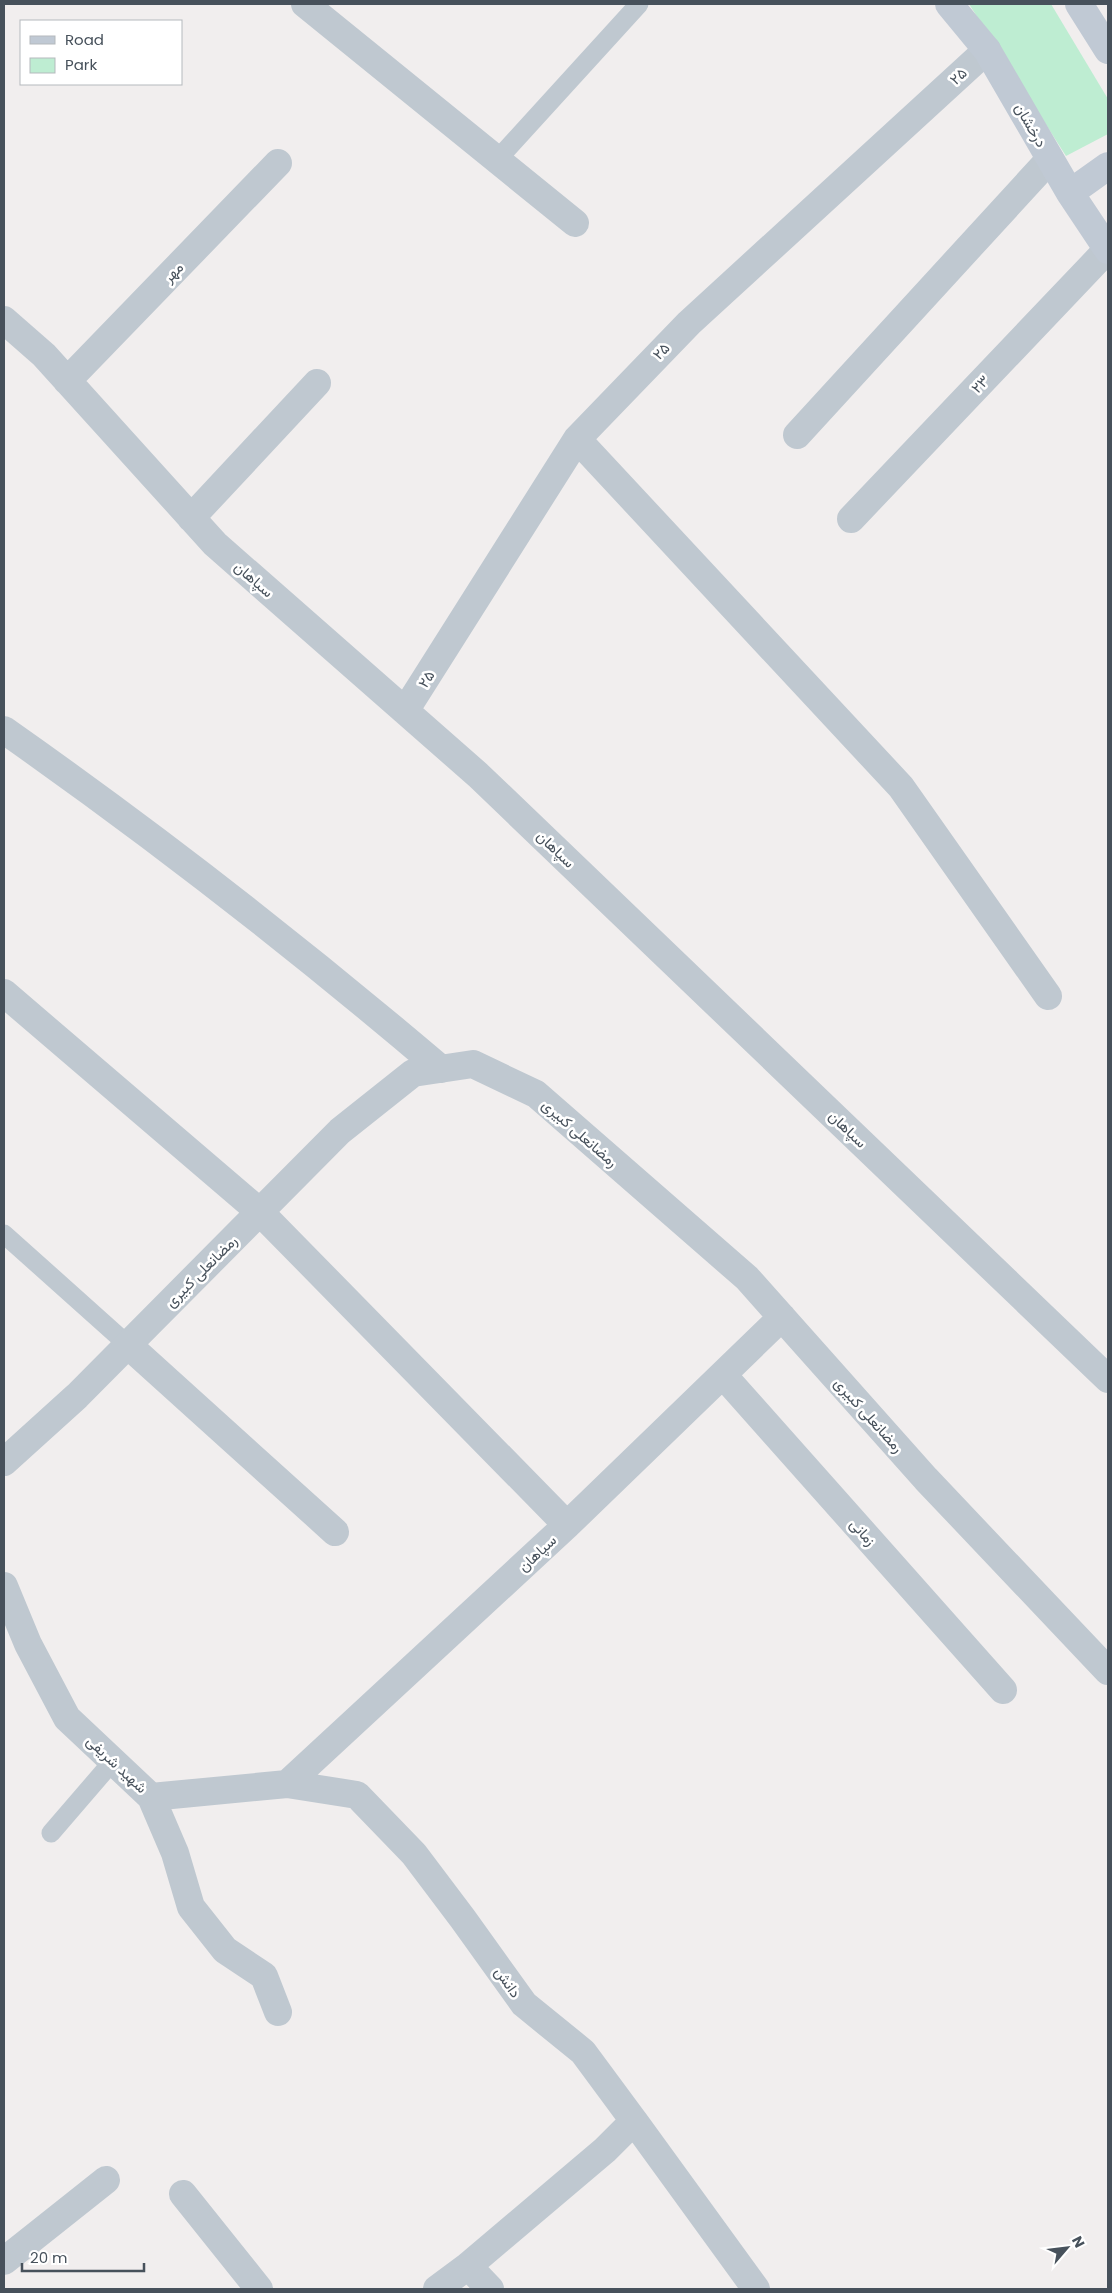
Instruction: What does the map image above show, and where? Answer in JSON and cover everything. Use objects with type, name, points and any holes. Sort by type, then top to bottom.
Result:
[{"type":"main road","name":"درخشان","points":[[949,4],[987,50],[1070,193],[1108,250]]},
{"type":"main road","points":[[1079,4],[1108,50]]},
{"type":"main road","points":[[1070,193],[1108,166]]},
{"type":"street","points":[[305,4],[575,223]]},
{"type":"street","name":"۲۵","points":[[405,711],[577,439],[689,323],[987,50]]},
{"type":"street","points":[[797,435],[1050,159]]},
{"type":"street","name":"مهر","points":[[67,381],[278,163]]},
{"type":"street","name":"۲۳","points":[[852,519],[1108,250]]},
{"type":"street","name":"سپاهان","points":[[4,320],[44,355],[214,544],[478,775],[1108,1379]]},
{"type":"street","points":[[191,518],[317,383]]},
{"type":"street","points":[[577,439],[901,788],[1048,996]]},
{"type":"street","points":[[4,730],[98,796],[326,971],[441,1069]]},
{"type":"street","points":[[4,993],[260,1212],[567,1525]]},
{"type":"street","name":"رمضانعلی کبیری","points":[[4,1462],[77,1396],[340,1131],[413,1072],[473,1064],[536,1094],[747,1278],[926,1479],[1108,1671]]},
{"type":"street","name":"سپاهان","points":[[287,1784],[567,1525],[782,1318]]},
{"type":"street","points":[[128,1345],[335,1532]]},
{"type":"street","name":"زمانی","points":[[723,1375],[1003,1690]]},
{"type":"street","name":"شهید شریفی","points":[[4,1586],[28,1644],[67,1718],[151,1797],[175,1853],[191,1907],[225,1950],[264,1976],[278,2012]]},
{"type":"street","name":"دانش","points":[[151,1797],[287,1784],[357,1795],[414,1854],[463,1918],[524,2004],[583,2052],[756,2289]]},
{"type":"street","points":[[436,2289],[468,2266],[605,2150],[634,2121]]},
{"type":"street","points":[[4,2261],[106,2180]]},
{"type":"street","points":[[183,2194],[259,2289]]},
{"type":"street","points":[[468,2266],[490,2289]]},
{"type":"lane","points":[[497,160],[639,4]]},
{"type":"lane","points":[[4,1234],[128,1345]]},
{"type":"lane","points":[[51,1833],[114,1761]]},
{"type":"green space","points":[[969,4],[1051,4],[1108,99],[1108,134],[1066,156]]}]
